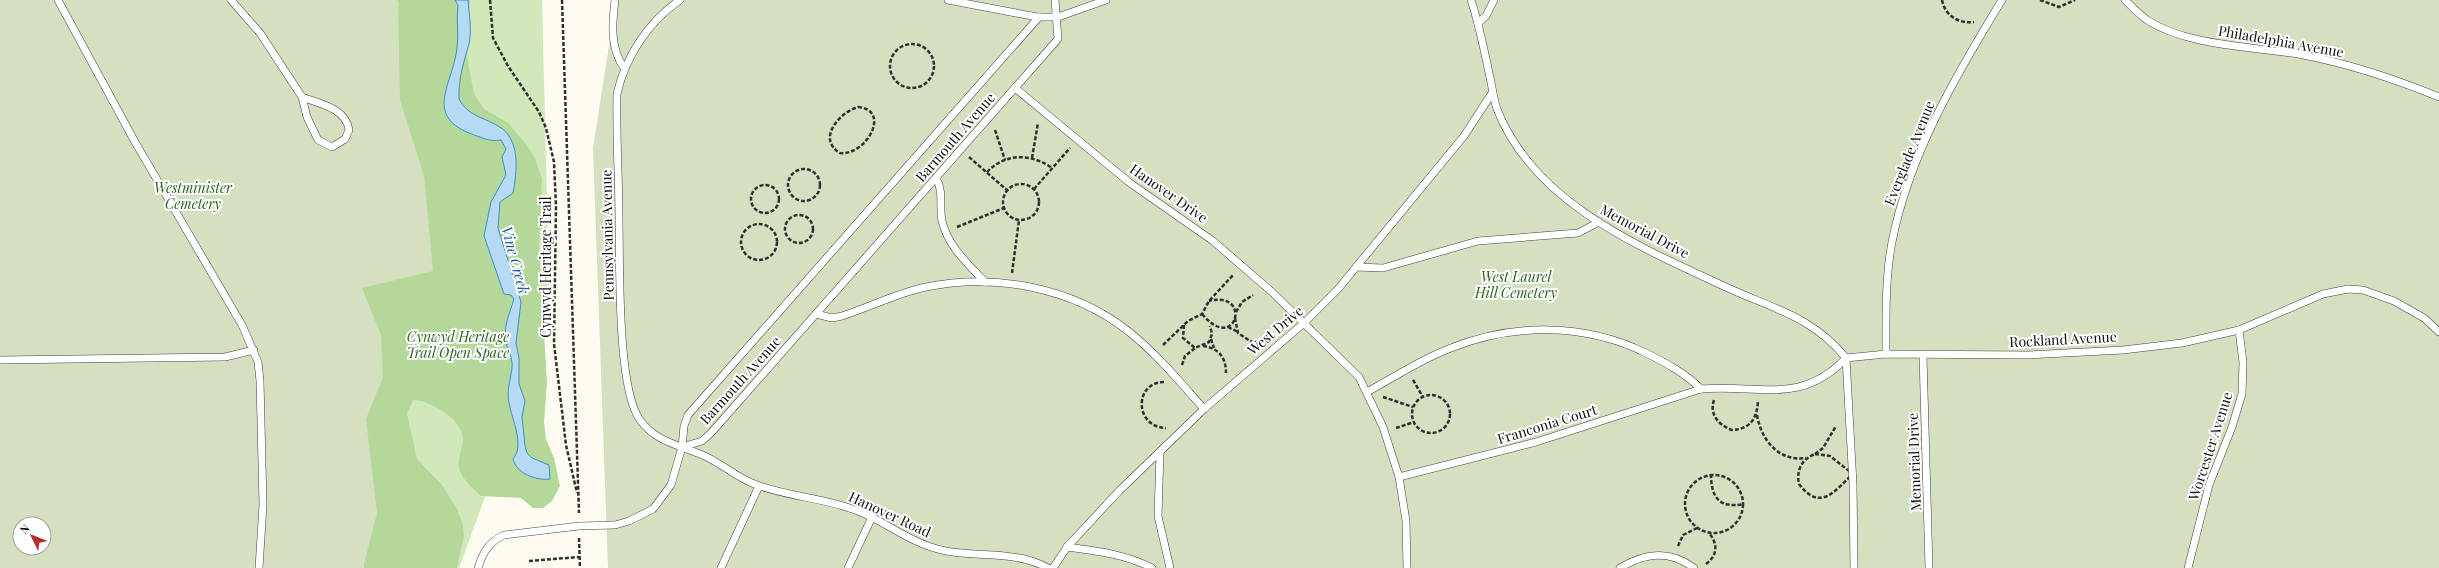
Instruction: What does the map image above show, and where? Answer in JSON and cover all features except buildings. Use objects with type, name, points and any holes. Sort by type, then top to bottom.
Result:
[{"type":"lane","points":[[58,0],[135,142],[242,325],[254,350],[260,381],[263,459],[263,505],[259,568]]},
{"type":"lane","points":[[231,0],[260,33],[302,97],[307,117],[318,140],[332,147],[345,139],[349,130],[348,122],[343,115],[335,110],[302,97]]},
{"type":"lane","points":[[615,0],[613,38],[615,50],[624,68]]},
{"type":"lane","name":"Pennsylvania Avenue","points":[[680,0],[661,16],[646,33],[624,68],[617,94],[617,108],[622,322],[629,388],[635,410],[649,430],[670,444],[682,447]]},
{"type":"lane","points":[[948,0],[1039,17],[1058,17],[1106,0]]},
{"type":"lane","name":"Barmouth Avenue","points":[[1039,17],[688,415],[684,426],[682,447],[702,441],[711,433],[1058,39],[1058,17],[1055,0]]},
{"type":"lane","name":"Memorial Drive","points":[[1471,0],[1478,23],[1492,93],[1511,137],[1531,166],[1558,192],[1599,222],[1630,240],[1729,288],[1805,320],[1831,340],[1846,358]]},
{"type":"lane","points":[[1478,23],[1486,16],[1494,0]]},
{"type":"lane","name":"Everglade Avenue","points":[[1886,354],[1888,269],[1892,243],[1905,193],[1944,102],[2002,0]]},
{"type":"lane","name":"Philadelphia Avenue","points":[[2125,0],[2147,20],[2173,32],[2209,41],[2291,53],[2343,64],[2400,82],[2439,97]]},
{"type":"lane","name":"Hanover Drive","points":[[1015,88],[1130,182],[1191,224],[1242,265],[1359,377],[1368,392],[1384,432],[1399,477],[1406,521],[1407,568]]},
{"type":"lane","name":"West Drive","points":[[1053,568],[1067,547],[1108,502],[1204,409],[1304,323],[1356,267],[1464,136],[1487,104],[1492,93]]},
{"type":"lane","points":[[936,178],[940,189],[942,219],[945,232],[958,253],[985,282]]},
{"type":"lane","points":[[1356,267],[1383,268],[1478,241],[1578,233],[1599,222]]},
{"type":"lane","points":[[816,314],[832,318],[924,287],[962,282],[1011,283],[1060,295],[1096,310],[1127,330],[1154,354],[1204,409]]},
{"type":"lane","name":"Rockland Avenue","points":[[1886,354],[1923,356],[2027,355],[2123,350],[2182,343],[2239,330],[2323,294],[2348,289],[2362,290],[2394,301],[2424,318],[2439,332]]},
{"type":"lane","points":[[1368,392],[1452,347],[1504,334],[1551,329],[1573,330],[1606,337],[1634,347],[1679,370],[1701,389]]},
{"type":"lane","name":"Worcester Avenue","points":[[2188,568],[2209,485],[2232,427],[2242,394],[2243,362],[2239,330]]},
{"type":"lane","points":[[0,360],[225,357],[254,350]]},
{"type":"lane","points":[[1854,568],[1853,474],[1846,358],[1886,354]]},
{"type":"lane","name":"Memorial Drive","points":[[1923,356],[1929,568]]},
{"type":"lane","name":"Franconia Court","points":[[1399,477],[1536,442],[1701,389],[1717,388],[1759,391],[1798,388],[1823,378],[1846,358]]},
{"type":"lane","points":[[478,568],[486,548],[495,539],[504,535],[579,526],[615,525],[629,521],[653,509],[671,485],[682,447]]},
{"type":"lane","name":"Hanover Road","points":[[682,447],[716,461],[739,477],[759,486],[839,504],[872,517],[909,539],[932,548],[968,554],[1025,558],[1048,568]]},
{"type":"lane","points":[[1160,452],[1158,516],[1170,568]]},
{"type":"lane","points":[[721,568],[759,486]]},
{"type":"lane","points":[[848,568],[872,517]]},
{"type":"lane","points":[[1067,547],[1112,553],[1152,568]]},
{"type":"lane","points":[[1620,568],[1650,555],[1668,555],[1677,557],[1694,568]]},
{"type":"path","name":"Cynwyd Heritage Trail","points":[[490,0],[493,38],[508,66],[539,112],[546,128],[554,162],[556,206],[554,344],[566,445],[579,500]]},
{"type":"path","points":[[562,0],[580,568]]},
{"type":"path","points":[[1942,0],[1946,10],[1957,20],[1972,22],[1990,19]]},
{"type":"path","points":[[2040,0],[2059,6],[2075,0]]},
{"type":"path","points":[[907,45],[922,46],[932,56],[934,71],[927,83],[921,87],[906,88],[900,85],[891,73],[890,66],[895,52],[907,45]]},
{"type":"path","points":[[858,107],[869,110],[873,115],[874,126],[866,142],[851,152],[840,153],[835,150],[830,140],[831,133],[838,119],[851,109],[858,107]]},
{"type":"path","points":[[1032,158],[1041,110]]},
{"type":"path","points":[[990,117],[1005,160]]},
{"type":"path","points":[[1034,189],[1077,140]]},
{"type":"path","points":[[961,150],[1008,191]]},
{"type":"path","points":[[987,172],[1005,160],[1032,158],[1052,168]]},
{"type":"path","points":[[805,169],[814,172],[820,182],[818,192],[815,196],[811,199],[801,201],[792,195],[788,186],[794,172],[805,169]]},
{"type":"path","points":[[766,185],[774,188],[778,196],[777,205],[770,211],[757,210],[752,203],[754,190],[766,185]]},
{"type":"path","points":[[1018,185],[1029,186],[1034,189],[1039,199],[1038,210],[1030,218],[1019,220],[1010,216],[1004,208],[1004,196],[1008,191],[1018,185]]},
{"type":"path","points":[[945,232],[1004,208]]},
{"type":"path","points":[[800,215],[808,218],[812,226],[808,239],[800,242],[791,240],[786,233],[788,220],[800,215]]},
{"type":"path","points":[[1011,283],[1019,220]]},
{"type":"path","points":[[759,224],[770,229],[776,238],[775,250],[771,254],[761,260],[755,260],[745,254],[741,243],[742,237],[748,228],[759,224]]},
{"type":"path","points":[[1154,354],[1184,325],[1202,314],[1209,301],[1242,265]]},
{"type":"path","points":[[1228,327],[1242,302],[1253,295]]},
{"type":"path","points":[[1209,301],[1220,299],[1230,302],[1235,316],[1238,333]]},
{"type":"path","points":[[1202,314],[1210,324],[1218,329]]},
{"type":"path","points":[[1210,324],[1212,334],[1211,339],[1214,349]]},
{"type":"path","points":[[1184,325],[1183,338],[1196,348]]},
{"type":"path","points":[[1212,334],[1218,329],[1228,327],[1250,342],[1277,346]]},
{"type":"path","points":[[1190,423],[1165,428],[1157,427],[1145,418],[1141,403],[1148,389],[1161,382],[1180,382],[1182,362],[1185,356],[1196,348],[1203,346],[1211,339]]},
{"type":"path","points":[[1203,346],[1214,349],[1222,356],[1226,365],[1225,390]]},
{"type":"path","points":[[1407,370],[1423,397]]},
{"type":"path","points":[[1717,388],[1712,403],[1713,411],[1718,423],[1725,428],[1732,430],[1746,427],[1757,415]]},
{"type":"path","points":[[1368,392],[1413,407]]},
{"type":"path","points":[[1438,396],[1449,406],[1449,420],[1445,427],[1432,433],[1424,432],[1414,422],[1413,407],[1423,397],[1438,396]]},
{"type":"path","points":[[1758,404],[1757,415],[1762,433],[1769,444],[1787,457],[1797,459],[1815,454],[1823,448],[1838,424]]},
{"type":"path","points":[[1384,432],[1414,422]]},
{"type":"path","points":[[1806,457],[1799,471],[1799,484],[1812,496],[1826,497],[1833,494],[1853,474],[1830,456],[1815,454]]},
{"type":"path","points":[[1711,474],[1713,494],[1720,502],[1731,506],[1744,504]]},
{"type":"path","points":[[1711,474],[1727,477],[1734,482],[1740,488],[1744,504],[1739,521],[1733,527],[1717,533],[1708,533],[1697,528],[1686,514],[1686,496],[1695,481],[1711,474]]},
{"type":"path","points":[[1677,557],[1679,541],[1683,535],[1697,528]]},
{"type":"path","points":[[1701,568],[1715,554],[1716,546],[1708,533]]},
{"type":"path","points":[[529,561],[579,557]]},
{"type":"green space","name":"Westminister Cemetery","points":[[0,0],[398,0],[400,100],[424,176],[433,271],[362,288],[381,335],[383,377],[366,419],[377,513],[363,568],[0,568]]},
{"type":"green space","name":"Cynwyd Heritage Trail Open Space","points":[[397,0],[470,0],[467,57],[474,94],[484,109],[508,123],[526,144],[535,158],[542,179],[539,248],[547,383],[544,422],[546,439],[554,458],[560,486],[552,501],[543,508],[533,508],[521,498],[481,496],[468,483],[460,471],[459,460],[463,437],[457,424],[451,417],[436,407],[428,403],[413,400],[407,414],[417,459],[442,485],[457,509],[463,525],[464,536],[457,568],[364,568],[359,533],[359,280],[392,130],[395,13],[399,5]]},
{"type":"green space","name":"Cynwyd Heritage Trail Open Space","points":[[398,0],[542,0],[550,320],[459,568],[363,568],[377,513],[400,100]]},
{"type":"green space","name":"West Laurel Hill Cemetery","points":[[613,0],[2439,0],[2439,568],[608,568],[593,148],[612,26]]},
{"type":"water","points":[[455,0],[468,0],[470,28],[469,44],[460,78],[459,99],[471,113],[505,131],[511,139],[516,156],[516,175],[513,193],[500,202],[498,228],[521,302],[516,343],[519,358],[519,384],[525,401],[522,417],[525,446],[527,453],[532,458],[549,465],[550,479],[539,479],[527,475],[518,468],[513,459],[518,447],[518,440],[508,398],[512,364],[505,333],[514,299],[511,295],[504,294],[484,236],[491,202],[506,175],[502,157],[506,149],[501,140],[488,140],[481,138],[455,125],[448,117],[444,107],[447,86],[455,61],[458,43],[458,5]]},
{"type":"water label","name":"Vine Creek","points":[[516,260]]}]
